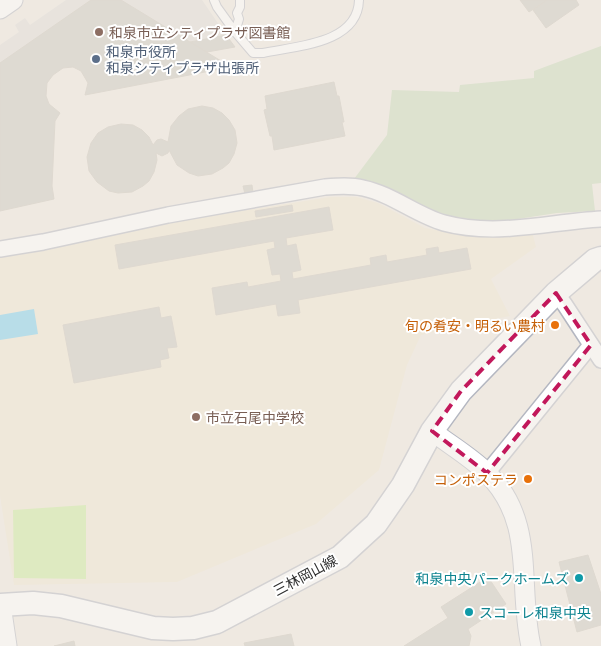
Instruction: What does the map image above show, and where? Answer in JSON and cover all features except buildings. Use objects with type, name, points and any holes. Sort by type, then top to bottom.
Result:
[{"type":"main road","name":"三林岡山線","points":[[0,605],[33,603],[61,606],[153,628],[194,628],[217,622],[340,557],[376,524],[403,485],[432,431],[461,390],[556,293],[595,260],[601,258]]},
{"type":"street","points":[[0,9],[13,0]]},
{"type":"street","points":[[0,249],[44,242],[168,215],[325,187],[340,186],[363,187],[374,190],[420,214],[445,223],[468,226],[510,229],[601,219]]},
{"type":"street","points":[[556,293],[601,360]]},
{"type":"street","points":[[486,473],[591,345]]},
{"type":"street","points":[[432,431],[486,473],[508,502],[519,530],[531,646]]},
{"type":"street","points":[[0,605],[7,646]]},
{"type":"lane","points":[[214,0],[235,32],[253,53],[263,53],[336,36],[347,28],[353,20],[359,8],[359,0]]},
{"type":"lane","points":[[235,32],[239,19],[237,13],[240,0]]},
{"type":"highlighted area","points":[[556,293],[591,345],[487,473],[432,431],[461,391]]},
{"type":"shaded area","points":[[66,0],[202,0],[226,35],[183,43],[121,4],[0,85],[0,45],[19,32],[15,25],[25,18],[30,25]]},
{"type":"shaded area","name":"市立石尾中学校","points":[[330,197],[356,197],[378,203],[425,228],[469,236],[533,235],[536,247],[491,279],[510,316],[421,335],[407,365],[379,470],[316,524],[177,582],[14,585],[0,496],[0,255],[49,249],[170,222]]},
{"type":"green space","points":[[601,46],[601,183],[592,184],[595,211],[557,213],[511,220],[475,220],[443,215],[376,183],[354,179],[387,135],[392,90],[459,92],[460,85],[534,78],[534,71]]},
{"type":"green space","points":[[86,505],[86,579],[14,578],[13,510]]},
{"type":"water","points":[[34,309],[38,334],[0,340],[0,315]]},
{"type":"place","name":"和泉市立シティプラザ図書館","points":[[99,32]]},
{"type":"place","name":"和泉市役所 和泉シティプラザ出張所","points":[[96,59]]},
{"type":"place","name":"旬の肴安・明るい農村","points":[[555,325]]},
{"type":"place","name":"市立石尾中学校","points":[[196,417]]},
{"type":"place","name":"コンポステラ","points":[[528,479]]},
{"type":"place","name":"和泉中央パークホームズ","points":[[579,578]]},
{"type":"place","name":"スコーレ和泉中央","points":[[469,612]]}]
